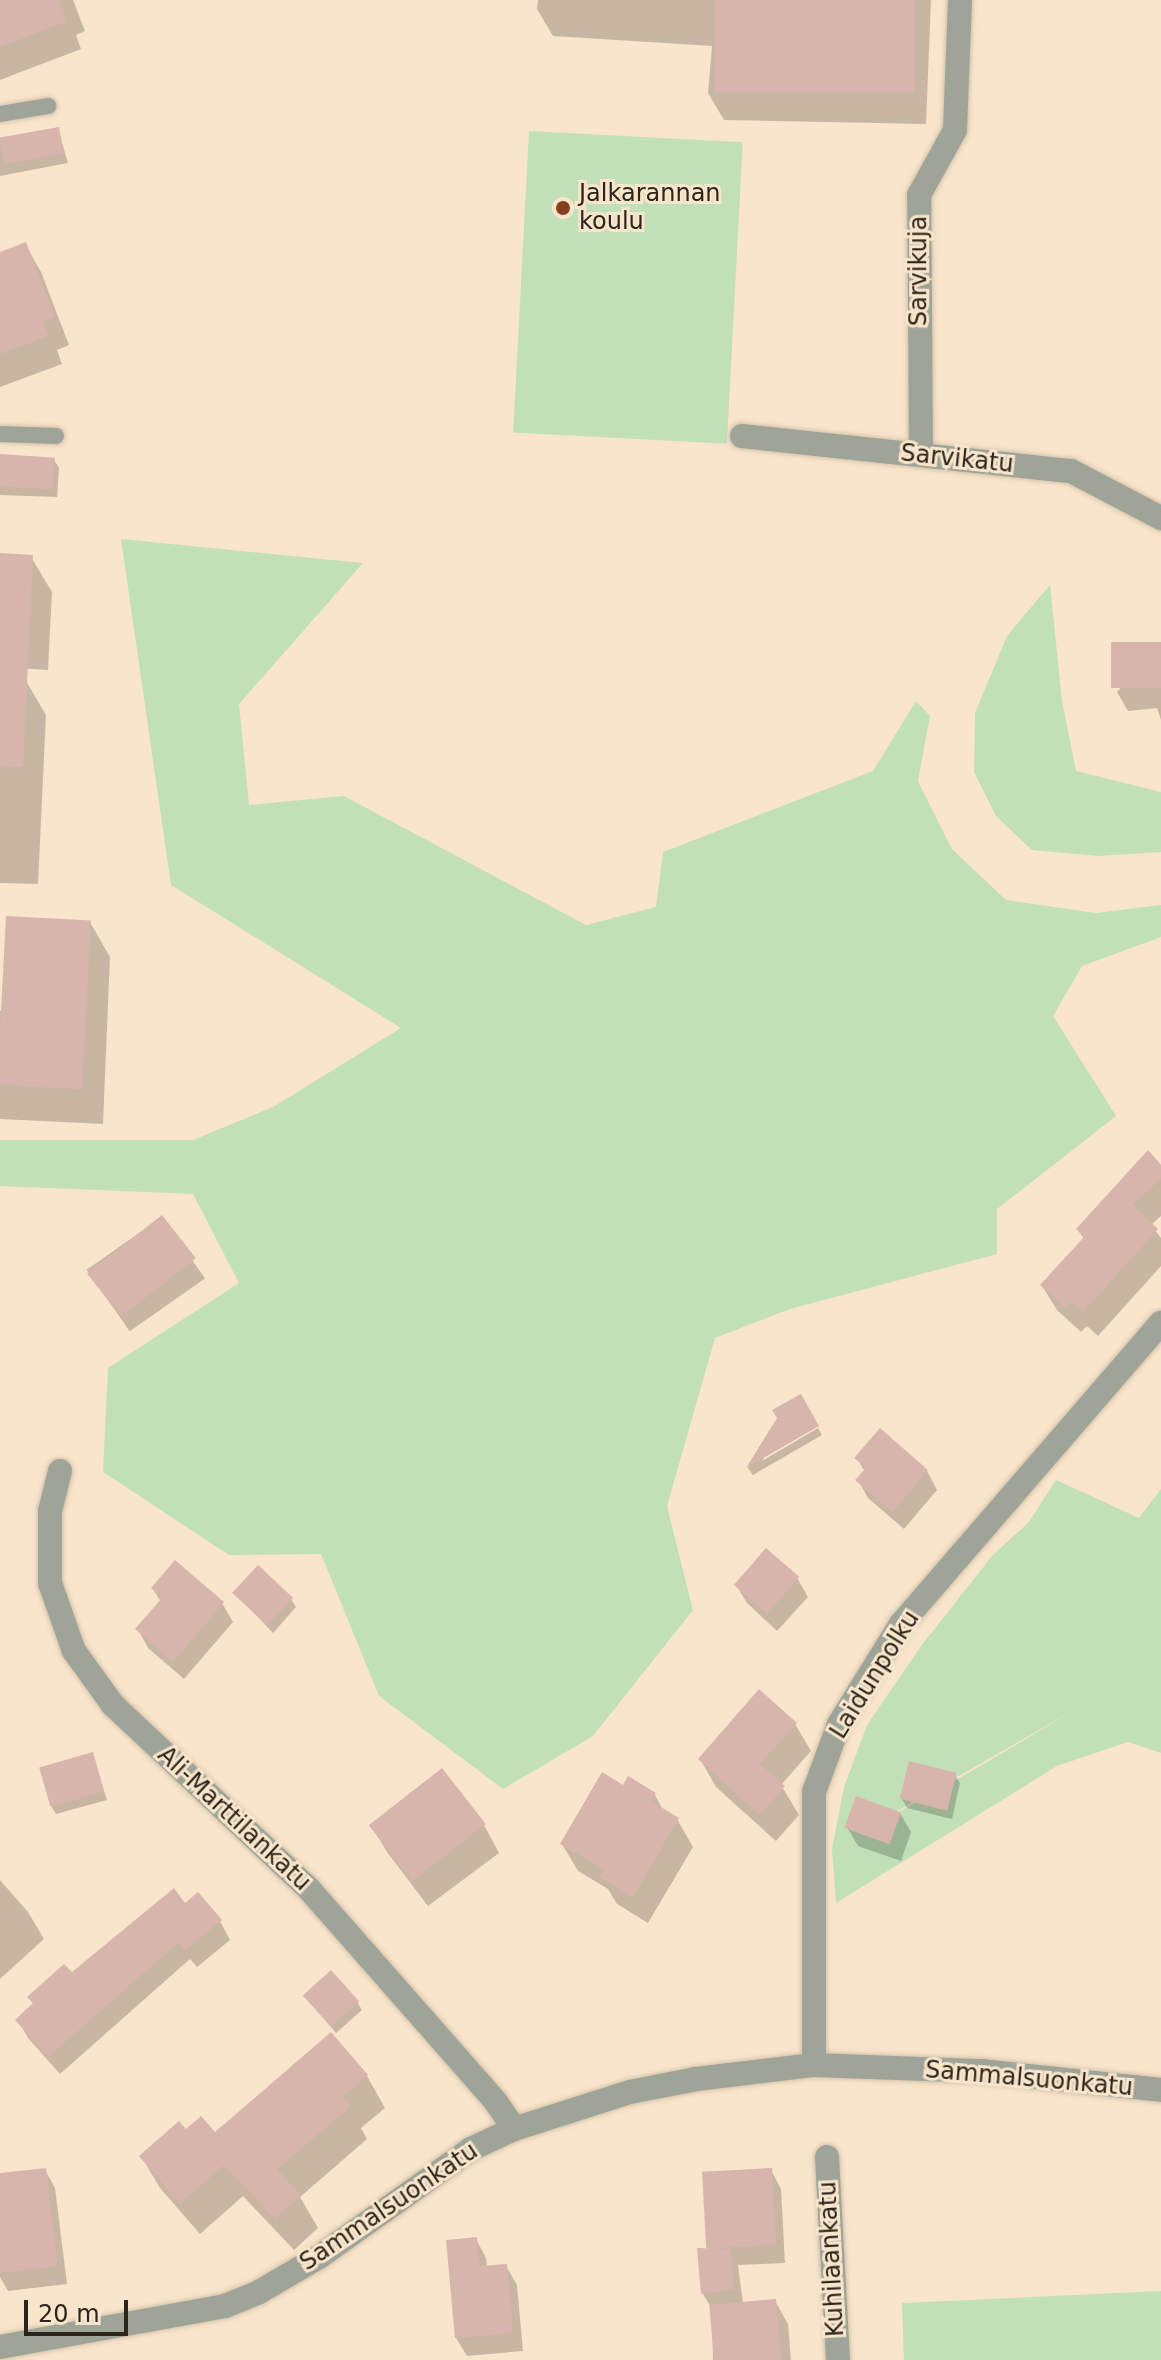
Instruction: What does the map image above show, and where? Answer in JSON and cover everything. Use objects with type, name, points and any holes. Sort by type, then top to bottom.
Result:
[{"type":"street","name":"Sarvikuja","points":[[921,455],[919,195],[955,130],[960,0]]},
{"type":"street","name":"Sarvikatu","points":[[742,436],[1071,471],[1161,518]]},
{"type":"street","name":"Laidunpolku","points":[[814,2065],[814,1792],[839,1724],[901,1624],[1161,1323]]},
{"type":"street","name":"Ali-Marttilankatu","points":[[60,1471],[50,1511],[50,1583],[74,1651],[113,1705],[309,1889],[496,2102],[514,2129]]},
{"type":"street","name":"Sammalsuonkatu","points":[[0,2347],[225,2306],[259,2292],[319,2257],[471,2149],[514,2129],[630,2092],[696,2079],[814,2065],[981,2071],[1161,2090]]},
{"type":"street","name":"Kuhilaankatu","points":[[827,2157],[838,2360]]},
{"type":"lane","points":[[0,114],[48,106]]},
{"type":"lane","points":[[0,434],[56,436]]},
{"type":"green space","points":[[529,131],[743,142],[727,444],[513,433]]},
{"type":"green space","points":[[121,539],[363,563],[239,704],[249,805],[344,796],[586,925],[656,907],[663,852],[873,771],[916,701],[930,716],[918,781],[952,849],[1006,900],[1096,913],[1161,905],[1161,937],[1082,966],[1053,1016],[1116,1116],[997,1209],[997,1254],[790,1309],[715,1338],[667,1506],[693,1610],[593,1736],[503,1789],[379,1696],[321,1554],[229,1555],[103,1472],[108,1368],[239,1283],[193,1194],[0,1186],[0,1140],[193,1140],[273,1107],[401,1028],[171,885]]},
{"type":"green space","points":[[1050,585],[1062,701],[1076,771],[1161,792],[1161,852],[1099,856],[1032,850],[996,816],[974,772],[975,713],[1007,636]]},
{"type":"green space","points":[[1056,1480],[1139,1518],[1161,1489],[1161,1753],[1128,1742],[1057,1766],[836,1903],[832,1849],[844,1787],[867,1725],[921,1646],[992,1556],[1029,1522]],"holes":[[[1071,1712],[970,1772],[892,1816]]]},
{"type":"green space","points":[[1161,2291],[1161,2360],[904,2360],[902,2303]]},
{"type":"building","points":[[0,0],[59,0],[67,21],[0,47]]},
{"type":"building","points":[[714,0],[915,0],[915,93],[714,93]]},
{"type":"building","points":[[59,127],[64,154],[5,164],[0,137]]},
{"type":"building","points":[[26,242],[55,317],[43,322],[48,336],[0,354],[0,252]]},
{"type":"building","points":[[0,454],[55,458],[53,490],[0,486]]},
{"type":"building","points":[[0,553],[33,555],[23,767],[0,766]]},
{"type":"building","points":[[1111,642],[1161,642],[1161,688],[1111,688]]},
{"type":"building","points":[[6,916],[91,920],[82,1089],[0,1085]]},
{"type":"building","points":[[1148,1150],[1161,1165],[1161,1179],[1132,1205],[1158,1229],[1083,1312],[1072,1302],[1066,1309],[1040,1285],[1084,1237],[1076,1229]]},
{"type":"building","points":[[162,1215],[196,1258],[121,1317],[87,1273]]},
{"type":"building","points":[[801,1394],[819,1426],[746,1468],[777,1418],[772,1410]]},
{"type":"building","points":[[880,1428],[928,1470],[892,1512],[855,1480],[866,1468],[854,1458]]},
{"type":"building","points":[[766,1548],[799,1577],[767,1614],[734,1585]]},
{"type":"building","points":[[175,1560],[224,1602],[173,1662],[135,1629],[162,1598],[151,1588]]},
{"type":"building","points":[[258,1565],[293,1598],[267,1626],[232,1593]]},
{"type":"building","points":[[759,1689],[797,1723],[760,1764],[785,1786],[760,1815],[698,1759]]},
{"type":"building","points":[[93,1752],[104,1791],[50,1807],[39,1767]]},
{"type":"building","points":[[909,1761],[957,1773],[947,1811],[900,1799]]},
{"type":"building","points":[[442,1768],[486,1824],[412,1881],[369,1825]]},
{"type":"building","points":[[602,1772],[623,1785],[628,1776],[656,1793],[651,1801],[679,1818],[633,1897],[599,1877],[604,1869],[560,1844]]},
{"type":"building","points":[[856,1796],[901,1812],[889,1844],[844,1828]]},
{"type":"building","points":[[174,1888],[185,1903],[198,1892],[222,1920],[185,1950],[179,1942],[48,2057],[15,2020],[33,2003],[27,1997],[64,1964],[72,1972]]},
{"type":"building","points":[[331,1970],[359,2001],[331,2027],[303,1995]]},
{"type":"building","points":[[331,2032],[368,2075],[343,2097],[351,2106],[277,2169],[301,2195],[275,2219],[224,2165],[180,2204],[139,2156],[179,2121],[186,2129],[201,2116],[215,2132]]},
{"type":"building","points":[[46,2168],[58,2266],[0,2273],[0,2173]]},
{"type":"building","points":[[772,2168],[776,2245],[706,2249],[702,2172]]},
{"type":"building","points":[[477,2237],[479,2266],[507,2264],[513,2333],[455,2338],[446,2240]]},
{"type":"building","points":[[697,2248],[731,2249],[734,2289],[701,2294]]},
{"type":"building","points":[[776,2299],[781,2360],[714,2360],[709,2305]]},
{"type":"place","name":"Jalkarannan koulu","points":[[563,208]]}]
